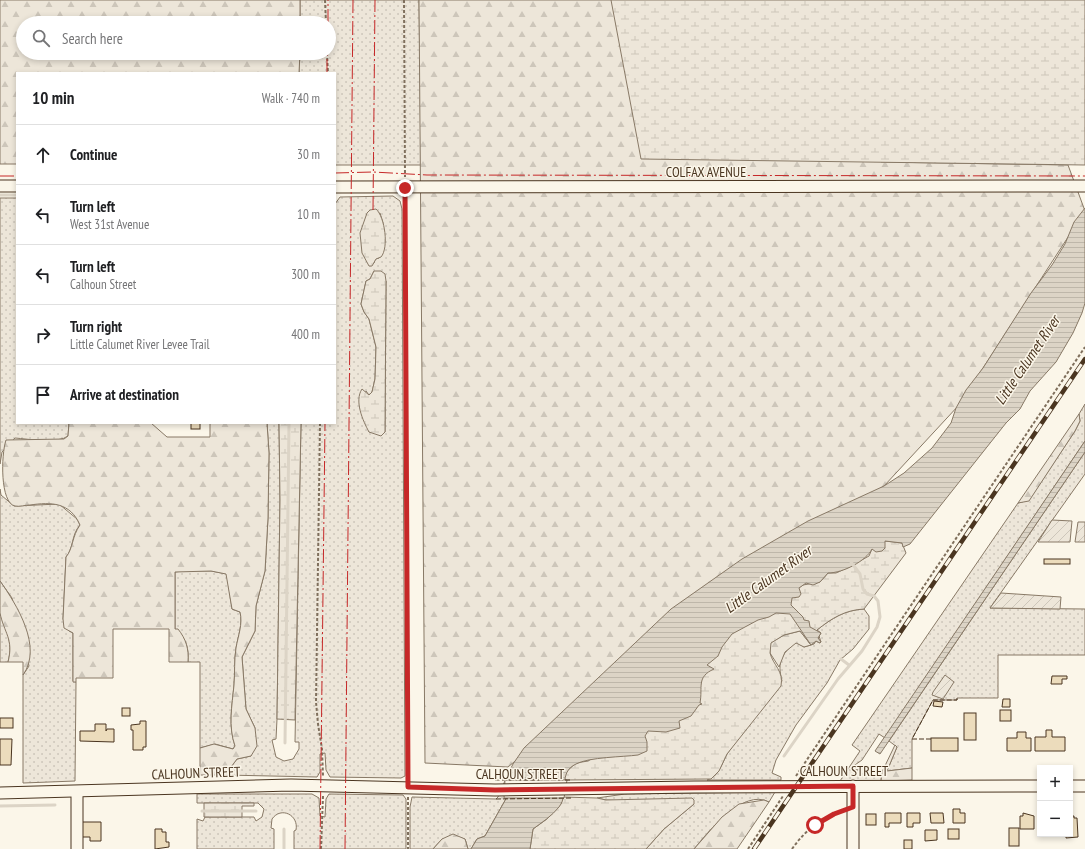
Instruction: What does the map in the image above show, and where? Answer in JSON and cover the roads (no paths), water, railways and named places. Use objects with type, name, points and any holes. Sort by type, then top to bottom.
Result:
[{"type":"street","points":[[0,186],[16,186]]},
{"type":"street","name":"COLFAX AVENUE","points":[[336,187],[1081,186]]},
{"type":"street","name":"CALHOUN STREET","points":[[0,793],[291,785],[495,790],[789,786],[1037,786]]},
{"type":"street","points":[[853,786],[853,849]]},
{"type":"street","points":[[1073,786],[1085,786]]},
{"type":"street","points":[[77,792],[77,849]]},
{"type":"water","name":"Little Calumet River","points":[[1085,208],[1085,303],[1073,333],[1056,362],[1030,391],[1020,409],[1006,423],[910,544],[903,547],[902,543],[885,541],[885,548],[882,551],[876,552],[872,549],[865,558],[853,566],[840,571],[828,573],[820,582],[813,585],[806,583],[799,588],[801,594],[799,597],[792,598],[791,605],[803,617],[804,620],[809,621],[810,627],[821,633],[818,638],[821,642],[816,641],[811,645],[790,614],[776,613],[758,620],[732,634],[722,647],[718,656],[707,665],[714,669],[708,672],[702,679],[700,703],[702,704],[699,705],[691,716],[679,721],[680,728],[666,732],[648,731],[645,736],[647,751],[638,755],[589,760],[576,764],[570,768],[565,778],[564,796],[562,802],[553,813],[533,829],[530,849],[471,849],[477,839],[485,836],[507,797],[507,776],[524,748],[671,609],[742,559],[808,521],[884,486],[904,473],[932,448],[951,423],[956,408],[966,390],[983,368],[1031,293],[1052,265],[1065,244],[1074,222]]},
{"type":"water","points":[[1085,441],[1085,452],[880,754],[875,751]]},
{"type":"waterway","points":[[0,195],[16,195]]},
{"type":"waterway","points":[[285,743],[289,424]]},
{"type":"waterway","points":[[784,756],[838,679],[862,651],[877,627],[880,617],[878,601],[874,596],[867,594],[863,589],[860,574],[851,562]]},
{"type":"waterway","points":[[841,659],[849,665]]},
{"type":"waterway","points":[[0,806],[55,805]]},
{"type":"waterway","points":[[202,811],[256,811]]},
{"type":"waterway","points":[[284,829],[284,849]]},
{"type":"railway","points":[[754,849],[1085,359]]}]
